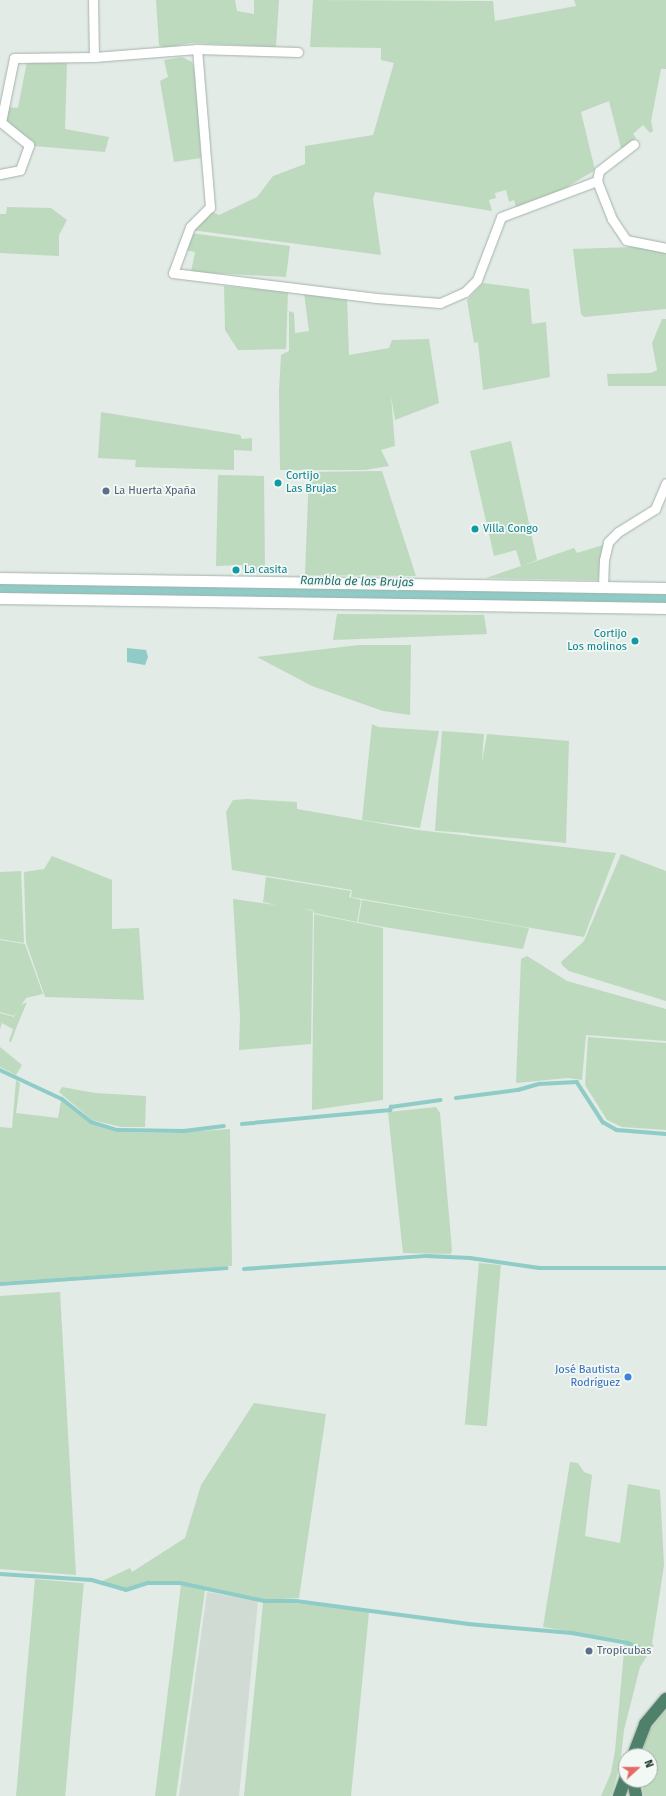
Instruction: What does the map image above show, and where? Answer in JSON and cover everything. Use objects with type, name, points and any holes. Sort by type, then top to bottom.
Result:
[{"type":"highway","points":[[636,1748],[645,1724],[666,1699]]},
{"type":"street","points":[[93,0],[94,57]]},
{"type":"street","points":[[197,49],[210,207],[190,227],[173,272],[376,298],[440,303],[465,292],[477,280],[501,218],[597,181]]},
{"type":"street","points":[[0,174],[20,170],[29,145],[1,122],[14,58],[94,57],[197,49],[298,52]]},
{"type":"street","points":[[634,144],[600,171],[597,181],[612,219],[626,240],[666,248]]},
{"type":"street","points":[[603,587],[604,560],[608,542],[618,532],[655,509],[666,483]]},
{"type":"street","points":[[0,578],[666,588]]},
{"type":"street","points":[[0,598],[666,608]]},
{"type":"shaded area","points":[[207,1592],[258,1601],[239,1796],[179,1796]]},
{"type":"green space","points":[[156,0],[235,0],[237,11],[254,14],[254,0],[279,0],[276,47],[191,43],[165,48],[159,45]]},
{"type":"green space","points":[[313,0],[493,1],[495,21],[576,6],[574,0],[666,0],[666,69],[661,69],[651,121],[653,131],[650,133],[643,125],[633,134],[636,138],[622,152],[609,101],[581,112],[595,170],[554,195],[516,207],[514,200],[509,202],[506,190],[495,193],[496,198],[489,200],[492,211],[375,192],[373,199],[381,255],[191,230],[212,212],[219,215],[257,197],[273,176],[305,164],[305,146],[373,135],[394,63],[381,60],[381,48],[310,47]]},
{"type":"green space","points":[[182,57],[192,62],[196,76],[201,158],[174,162],[160,81],[168,77],[164,60]]},
{"type":"green space","points":[[27,61],[67,63],[65,129],[109,137],[105,152],[34,146],[33,141],[5,121],[7,107],[18,108]]},
{"type":"green space","points":[[7,207],[51,208],[67,220],[59,235],[59,256],[0,253],[0,214],[6,214]]},
{"type":"green space","points":[[190,233],[290,246],[286,277],[191,272],[195,252],[185,250]]},
{"type":"green space","points":[[633,247],[666,251],[666,309],[584,317],[581,314],[573,249]]},
{"type":"green space","points":[[483,283],[529,289],[532,324],[546,322],[550,377],[483,390],[478,342],[474,343],[467,300]]},
{"type":"green space","points":[[224,286],[288,292],[286,349],[238,350],[225,330]]},
{"type":"green space","points":[[304,293],[347,298],[349,355],[389,348],[392,340],[429,339],[439,403],[395,420],[391,396],[395,446],[381,450],[389,466],[365,470],[280,470],[279,391],[281,355],[289,351],[289,311],[294,313],[295,333],[309,331]]},
{"type":"green space","points":[[662,319],[666,319],[666,386],[608,386],[607,374],[651,373],[657,370],[652,343]]},
{"type":"green space","points":[[101,412],[240,435],[242,439],[252,438],[252,451],[234,450],[234,470],[135,467],[136,460],[98,458]]},
{"type":"green space","points":[[511,441],[537,560],[522,566],[574,548],[577,553],[603,545],[598,580],[486,578],[521,566],[516,550],[494,556],[470,451]]},
{"type":"green space","points":[[382,471],[416,576],[305,575],[309,472]]},
{"type":"green space","points":[[218,475],[264,476],[265,571],[243,572],[242,565],[216,566]]},
{"type":"green space","points":[[337,614],[484,615],[487,634],[333,640]]},
{"type":"green space","points":[[359,645],[411,645],[410,715],[383,711],[312,686],[257,657]]},
{"type":"green space","points":[[372,724],[378,727],[439,731],[420,828],[362,820]]},
{"type":"green space","points":[[442,731],[484,734],[477,834],[435,831]]},
{"type":"green space","points":[[487,734],[569,741],[566,843],[469,834]]},
{"type":"green space","points":[[247,799],[297,802],[297,809],[418,830],[616,853],[584,937],[351,897],[352,890],[232,870],[226,812],[233,800]]},
{"type":"green space","points":[[621,854],[666,871],[666,1001],[569,971],[562,965],[561,962],[584,941]]},
{"type":"green space","points":[[52,856],[112,880],[112,929],[139,928],[144,1000],[45,997],[26,942],[24,872],[44,869]]},
{"type":"green space","points":[[21,871],[24,943],[0,939],[0,872]]},
{"type":"green space","points":[[266,877],[351,891],[349,897],[361,900],[357,922],[314,913],[313,910],[304,909],[313,911],[311,1044],[239,1050],[240,1017],[233,899],[276,905],[263,902]]},
{"type":"green space","points":[[362,900],[529,928],[523,949],[384,927],[358,922]]},
{"type":"green space","points":[[314,914],[383,928],[383,1100],[312,1110]]},
{"type":"green space","points":[[0,940],[25,944],[43,994],[26,998],[14,1016],[0,1012]]},
{"type":"green space","points":[[527,956],[567,981],[666,1009],[666,1041],[586,1035],[582,1080],[568,1078],[516,1083],[521,959]]},
{"type":"green space","points":[[27,1002],[11,1042],[9,1041],[13,1029],[2,1023],[0,1029],[0,1013],[14,1017],[20,1006]]},
{"type":"green space","points":[[588,1037],[666,1043],[666,1130],[622,1127],[607,1120],[585,1085]]},
{"type":"green space","points":[[0,1047],[22,1065],[16,1075],[0,1067]]},
{"type":"green space","points":[[16,1080],[20,1083],[16,1113],[58,1118],[61,1101],[91,1124],[116,1132],[169,1133],[230,1129],[232,1266],[0,1282],[0,1127],[12,1128]]},
{"type":"green space","points":[[62,1087],[95,1093],[146,1096],[145,1127],[121,1127],[92,1120],[59,1092]]},
{"type":"green space","points":[[436,1107],[440,1113],[452,1250],[451,1254],[403,1253],[388,1112]]},
{"type":"green space","points":[[479,1263],[501,1265],[487,1426],[465,1424]]},
{"type":"green space","points":[[60,1292],[76,1575],[0,1569],[0,1296]]},
{"type":"green space","points":[[254,1403],[326,1414],[299,1598],[267,1600],[180,1583],[147,1582],[126,1589],[100,1582],[130,1568],[132,1572],[185,1538],[201,1485]]},
{"type":"green space","points":[[570,1462],[578,1463],[584,1472],[592,1475],[585,1536],[620,1543],[628,1484],[660,1490],[664,1565],[652,1644],[654,1645],[640,1667],[624,1730],[622,1748],[618,1748],[618,1773],[611,1796],[601,1796],[611,1773],[615,1751],[625,1640],[543,1627]]},
{"type":"green space","points":[[35,1579],[84,1583],[65,1796],[16,1796]]},
{"type":"green space","points":[[181,1585],[205,1590],[176,1796],[155,1796]]},
{"type":"green space","points":[[263,1603],[295,1603],[369,1612],[351,1796],[244,1796]]},
{"type":"green space","points":[[666,1710],[666,1796],[644,1796],[642,1788],[658,1788],[658,1748],[643,1748],[649,1731]]},
{"type":"water","points":[[0,582],[666,591],[666,605],[0,594]]},
{"type":"water","points":[[127,648],[146,650],[148,657],[145,665],[127,662]]},
{"type":"waterway","points":[[0,1070],[62,1099],[91,1122],[118,1130],[184,1131],[224,1126]]},
{"type":"waterway","points":[[456,1098],[518,1090],[539,1084],[577,1082],[603,1122],[617,1130],[666,1134]]},
{"type":"waterway","points":[[242,1124],[390,1110],[391,1107],[441,1100]]},
{"type":"waterway","points":[[244,1269],[427,1256],[470,1258],[539,1268],[666,1268]]},
{"type":"waterway","points":[[0,1284],[226,1268]]},
{"type":"waterway","points":[[0,1574],[92,1580],[126,1590],[148,1583],[180,1583],[265,1601],[296,1601],[468,1624],[572,1633],[628,1643],[647,1651]]},
{"type":"place","name":"Cortijo Las Brujas","points":[[278,483]]},
{"type":"place","name":"La Huerta Xpaña","points":[[106,491]]},
{"type":"place","name":"Villa Congo","points":[[475,529]]},
{"type":"place","name":"La casita","points":[[236,570]]},
{"type":"place","name":"Cortijo Los molinos","points":[[635,641]]},
{"type":"place","name":"José Bautista Rodríguez","points":[[628,1377]]},
{"type":"place","name":"Tropicubas","points":[[589,1651]]},
{"type":"water label","name":"Rambla de las Brujas","points":[[357,582]]}]
